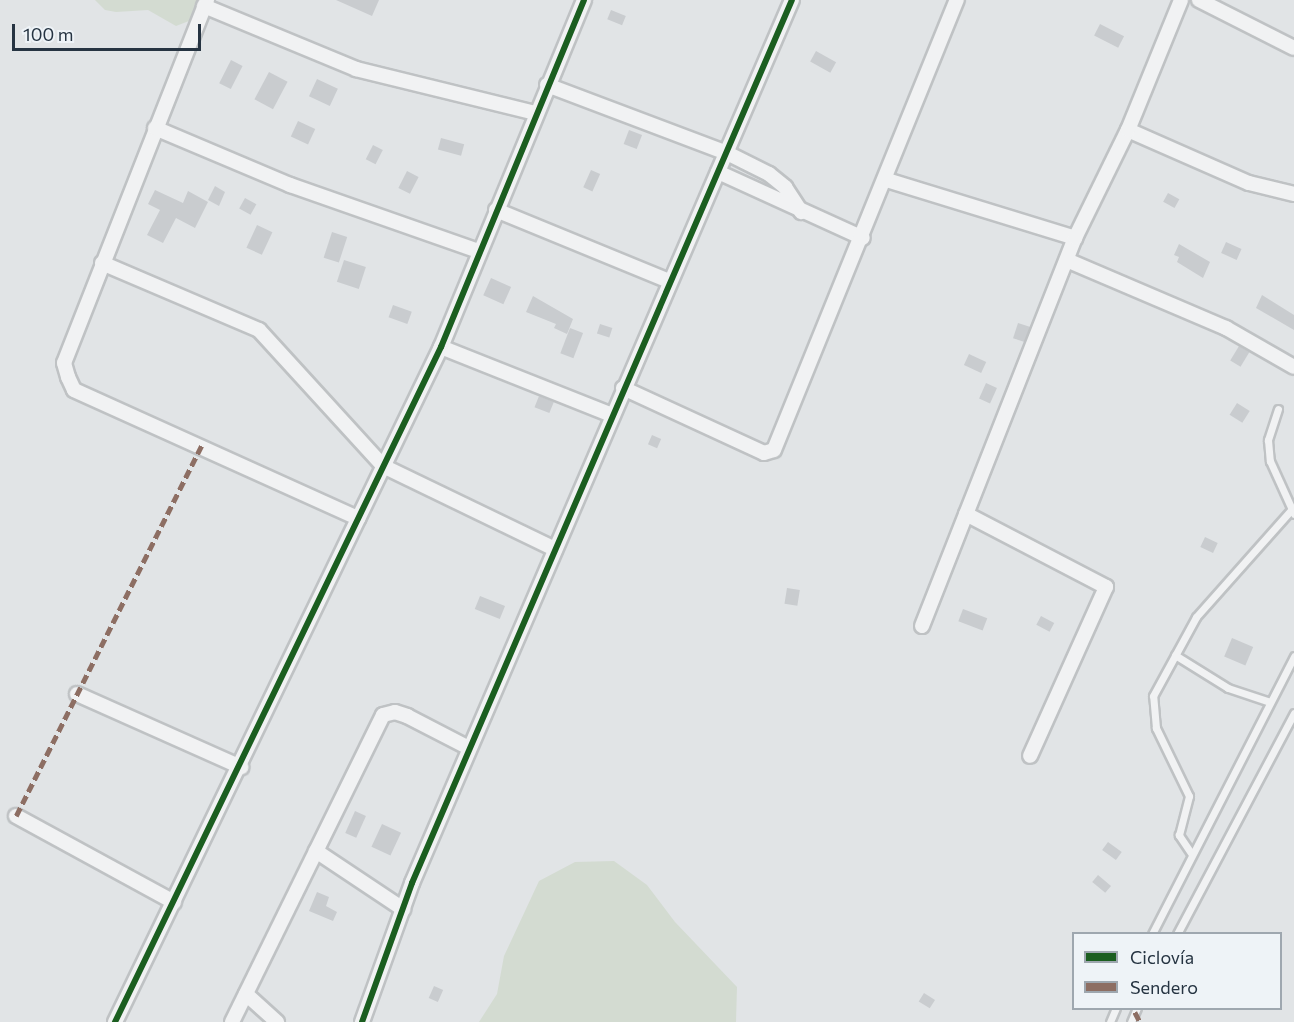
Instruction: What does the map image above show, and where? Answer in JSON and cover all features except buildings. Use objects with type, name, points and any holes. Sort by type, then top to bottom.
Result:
[{"type":"street","points":[[115,1022],[241,767],[441,347],[478,251],[584,0]]},
{"type":"street","points":[[362,1022],[404,909],[469,748],[792,0]]},
{"type":"street","points":[[623,388],[764,453],[774,450],[887,180],[957,0]]},
{"type":"street","points":[[922,627],[1069,261],[1075,238],[1128,130],[1181,0]]},
{"type":"street","points":[[1199,0],[1294,48]]},
{"type":"street","points":[[358,518],[74,390],[64,363],[206,3],[356,69],[535,113]]},
{"type":"street","points":[[547,85],[727,153],[769,174],[785,187],[801,212]]},
{"type":"street","points":[[155,128],[290,185],[478,251]]},
{"type":"street","points":[[1128,130],[1249,183],[1294,194]]},
{"type":"street","points":[[718,172],[801,212],[863,238]]},
{"type":"street","points":[[887,180],[1075,238]]},
{"type":"street","points":[[496,210],[669,281]]},
{"type":"street","points":[[1069,261],[1226,328],[1294,367]]},
{"type":"street","points":[[102,263],[259,330],[383,466],[555,549]]},
{"type":"street","points":[[441,347],[612,416]]},
{"type":"street","points":[[966,514],[1106,587],[1030,756]]},
{"type":"street","points":[[77,694],[241,767]]},
{"type":"street","points":[[232,1022],[383,715],[394,712],[407,716],[469,748]]},
{"type":"street","points":[[16,816],[174,902]]},
{"type":"street","points":[[316,851],[404,909]]},
{"type":"street","points":[[246,994],[277,1022]]},
{"type":"lane","points":[[1191,853],[1179,835],[1189,796],[1156,728],[1153,696],[1196,617],[1292,512],[1270,461],[1268,440],[1278,409]]},
{"type":"lane","points":[[1175,655],[1228,688],[1270,702]]},
{"type":"lane","points":[[1152,932],[1294,656]]},
{"type":"lane","points":[[1178,932],[1294,712]]},
{"type":"shaded area","points":[[95,0],[214,0],[207,14],[176,26],[148,10],[116,12],[105,10]]},
{"type":"shaded area","points":[[614,861],[647,885],[675,922],[737,987],[736,1022],[479,1022],[497,994],[504,956],[539,881],[575,862]]},
{"type":"marked path","points":[[16,816],[201,446]]},
{"type":"marked path","points":[[1135,1012],[1140,1022]]},
{"type":"cycle path","points":[[115,1022],[441,347],[584,0]]},
{"type":"cycle path","points":[[362,1022],[412,883],[792,0]]}]
